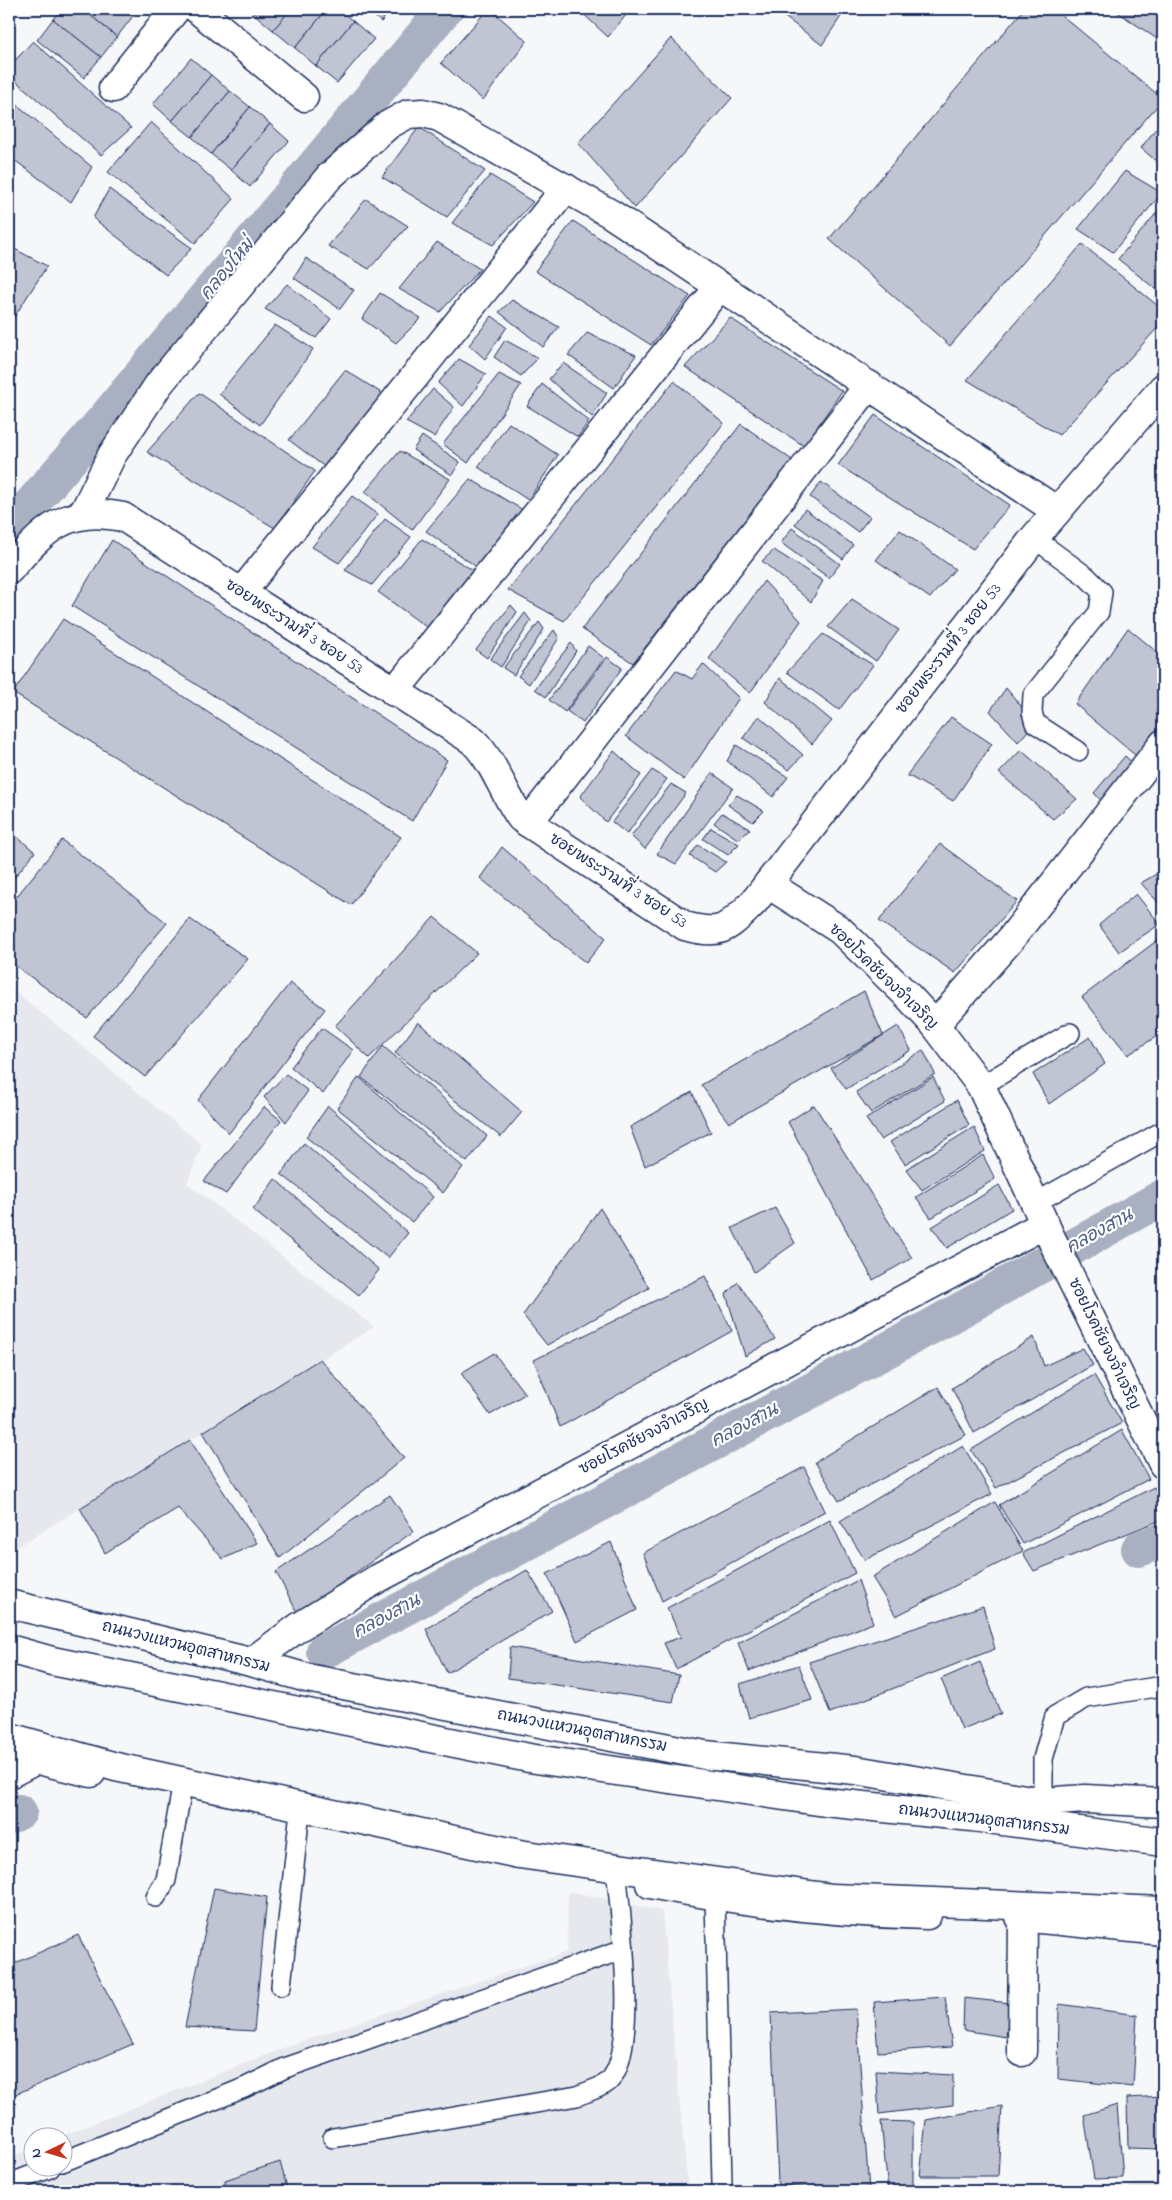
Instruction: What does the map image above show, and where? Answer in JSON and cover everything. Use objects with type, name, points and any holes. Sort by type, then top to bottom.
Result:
[{"type":"street","points":[[113,88],[176,9]]},
{"type":"street","points":[[197,9],[304,97]]},
{"type":"street","points":[[82,514],[112,455],[159,384],[329,177],[388,125],[408,114],[424,113],[439,117],[611,214],[1057,511]]},
{"type":"street","points":[[241,593],[566,188]]},
{"type":"street","points":[[394,692],[720,286]]},
{"type":"street","points":[[528,823],[869,385]]},
{"type":"street","name":"ซอยพระรามที่ 3 ซอย 53","points":[[9,570],[33,542],[54,525],[82,514],[101,512],[123,517],[473,741],[485,753],[510,803],[521,818],[685,926],[706,932],[728,927],[754,902],[1034,538],[1163,388]]},
{"type":"street","points":[[935,1025],[1010,940],[1163,744]]},
{"type":"street","name":"ซอยโรคชัยจงจำเจริญ","points":[[768,884],[840,930],[935,1025],[981,1086],[1068,1272],[1163,1464]]},
{"type":"street","name":"ซอยโรคชัยจงจำเจริญ","points":[[251,1662],[299,1627],[377,1579],[1046,1224]]},
{"type":"street","name":"ถนนวงแหวนอุตสาหกรรม","points":[[9,1604],[251,1662],[307,1678],[706,1755],[855,1770],[1043,1802],[1085,1799],[1163,1803]]},
{"type":"street","name":"ถนนวงแหวนอุตสาหกรรม","points":[[9,1649],[52,1660],[529,1758],[825,1802],[972,1817],[1163,1842]]},
{"type":"street","points":[[9,1736],[116,1767],[519,1854],[832,1898],[1163,1911]]},
{"type":"street","points":[[9,1753],[299,1820],[420,1844],[715,1897],[858,1913],[1023,1917],[1163,1931]]},
{"type":"street","points":[[9,1774],[36,1760]]},
{"type":"street","points":[[1022,2052],[1023,1917]]},
{"type":"lane","points":[[1034,538],[1086,577],[1102,592],[1099,612],[1033,695],[1032,712],[1035,723],[1078,751]]},
{"type":"lane","points":[[981,1086],[1070,1033]]},
{"type":"lane","points":[[1046,1224],[1163,1131]]},
{"type":"lane","points":[[1043,1802],[1042,1759],[1055,1716],[1086,1698],[1163,1686]]},
{"type":"lane","points":[[156,1897],[166,1880],[181,1793]]},
{"type":"lane","points":[[281,1986],[299,1820]]},
{"type":"lane","points":[[333,2138],[576,2096],[608,2082],[620,2062],[627,2011],[624,1949],[617,1878]]},
{"type":"lane","points":[[715,1897],[722,2183]]},
{"type":"lane","points":[[72,2158],[244,2088],[285,2068],[624,1949]]},
{"type":"lane","points":[[9,2184],[24,2178]]},
{"type":"shaded area","points":[[9,986],[202,1145],[187,1183],[374,1327],[9,1552]]},
{"type":"shaded area","points":[[568,1891],[662,1911],[688,2191],[9,2191],[9,2158],[22,2152],[22,2178],[72,2178],[72,2132],[299,2042],[567,1952]]},
{"type":"shaded area","points":[[1163,2182],[1163,2191],[1131,2191],[1130,2184]]},
{"type":"building","points":[[62,9],[83,9],[117,37],[101,57],[53,19]]},
{"type":"building","points":[[83,9],[124,9],[133,16],[117,37]]},
{"type":"building","points":[[124,9],[139,9],[133,16]]},
{"type":"building","points":[[255,9],[291,9],[273,30],[252,12]]},
{"type":"building","points":[[291,9],[327,9],[295,48],[273,30]]},
{"type":"building","points":[[327,9],[338,9],[353,21],[316,66],[295,48]]},
{"type":"building","points":[[366,9],[392,9],[381,22]]},
{"type":"building","points":[[488,9],[527,41],[483,100],[441,63]]},
{"type":"building","points":[[578,9],[631,9],[608,37]]},
{"type":"building","points":[[774,9],[846,9],[822,45]]},
{"type":"building","points":[[1024,9],[1054,9],[1163,99],[950,346],[829,239]]},
{"type":"building","points":[[1113,9],[1163,9],[1163,43]]},
{"type":"building","points":[[53,19],[101,57],[84,78],[37,40]]},
{"type":"building","points":[[353,21],[374,39],[337,83],[316,66]]},
{"type":"building","points":[[671,38],[732,98],[635,208],[578,143]]},
{"type":"building","points":[[33,41],[131,128],[101,155],[9,75],[9,67]]},
{"type":"building","points":[[191,58],[211,75],[172,121],[153,104]]},
{"type":"building","points":[[211,75],[230,91],[192,137],[172,121]]},
{"type":"building","points":[[230,91],[250,107],[211,154],[192,137]]},
{"type":"building","points":[[9,98],[92,167],[71,202],[9,156]]},
{"type":"building","points":[[250,107],[270,124],[231,170],[211,154]]},
{"type":"building","points":[[1163,119],[1163,167],[1141,148]]},
{"type":"building","points":[[151,122],[234,199],[195,243],[108,172]]},
{"type":"building","points":[[270,124],[289,141],[250,187],[231,170]]},
{"type":"building","points":[[419,127],[485,171],[447,217],[382,177]]},
{"type":"building","points":[[1125,171],[1162,193],[1113,252],[1078,229]]},
{"type":"building","points":[[490,175],[533,202],[493,245],[452,223]]},
{"type":"building","points":[[109,189],[192,248],[166,275],[93,218]]},
{"type":"building","points":[[366,199],[408,226],[369,269],[328,246]]},
{"type":"building","points":[[1159,210],[1163,213],[1163,295],[1118,259]]},
{"type":"building","points":[[573,221],[690,296],[651,345],[535,271]]},
{"type":"building","points":[[437,242],[480,269],[440,312],[399,289]]},
{"type":"building","points":[[1082,244],[1163,310],[1163,322],[1059,435],[967,380]]},
{"type":"building","points":[[9,246],[47,266],[9,325]]},
{"type":"building","points":[[306,258],[354,290],[340,309],[294,278]]},
{"type":"building","points":[[287,284],[331,319],[316,338],[265,309]]},
{"type":"building","points":[[380,293],[421,318],[396,343],[362,319]]},
{"type":"building","points":[[512,300],[559,327],[543,347],[499,312]]},
{"type":"building","points":[[492,316],[507,327],[485,359],[469,345]]},
{"type":"building","points":[[730,318],[842,391],[804,446],[685,367]]},
{"type":"building","points":[[275,325],[313,349],[260,425],[219,394]]},
{"type":"building","points":[[587,333],[636,355],[614,388],[568,355]]},
{"type":"building","points":[[505,340],[538,358],[521,376],[494,357]]},
{"type":"building","points":[[459,359],[486,374],[463,406],[438,383]]},
{"type":"building","points":[[563,363],[607,393],[592,417],[549,379]]},
{"type":"building","points":[[345,370],[383,394],[330,471],[289,440]]},
{"type":"building","points":[[499,374],[521,385],[468,463],[443,444]]},
{"type":"building","points":[[674,381],[724,423],[564,621],[508,590]]},
{"type":"building","points":[[542,384],[589,421],[578,437],[527,406]]},
{"type":"building","points":[[433,389],[454,407],[434,437],[406,422]]},
{"type":"building","points":[[199,393],[315,471],[275,528],[147,452]]},
{"type":"building","points":[[875,415],[1010,505],[973,549],[838,465]]},
{"type":"building","points":[[509,423],[558,455],[528,500],[478,467]]},
{"type":"building","points":[[741,424],[792,460],[633,663],[582,629]]},
{"type":"building","points":[[422,436],[460,462],[452,475],[413,450]]},
{"type":"building","points":[[400,451],[450,479],[412,530],[365,492]]},
{"type":"building","points":[[470,479],[523,510],[478,568],[426,531]]},
{"type":"building","points":[[821,482],[870,517],[858,532],[810,497]]},
{"type":"building","points":[[352,496],[378,514],[339,563],[312,547]]},
{"type":"building","points":[[805,509],[853,545],[843,559],[795,524]]},
{"type":"building","points":[[385,519],[411,537],[372,585],[345,570]]},
{"type":"building","points":[[792,528],[840,564],[829,578],[781,543]]},
{"type":"building","points":[[900,530],[955,569],[930,598],[876,560]]},
{"type":"building","points":[[422,539],[474,571],[429,629],[378,592]]},
{"type":"building","points":[[112,540],[447,760],[412,821],[72,606]]},
{"type":"building","points":[[774,550],[823,581],[811,602],[762,561]]},
{"type":"building","points":[[764,581],[801,621],[750,693],[709,659]]},
{"type":"building","points":[[852,599],[899,630],[876,661],[828,627]]},
{"type":"building","points":[[511,605],[517,612],[487,658],[476,650]]},
{"type":"building","points":[[525,613],[531,621],[501,667],[490,659]]},
{"type":"building","points":[[63,619],[401,837],[351,905],[13,693]]},
{"type":"building","points":[[539,622],[544,629],[514,675],[503,668]]},
{"type":"building","points":[[1128,628],[1163,657],[1163,723],[1136,756],[1075,704]]},
{"type":"building","points":[[554,630],[559,638],[529,684],[518,676]]},
{"type":"building","points":[[823,634],[873,665],[839,710],[787,672]]},
{"type":"building","points":[[571,643],[576,651],[546,697],[535,689]]},
{"type":"building","points":[[588,646],[604,658],[565,712],[549,700]]},
{"type":"building","points":[[607,657],[622,668],[583,723],[567,711]]},
{"type":"building","points":[[703,664],[739,698],[684,780],[626,736],[676,670],[692,679]]},
{"type":"building","points":[[780,678],[832,721],[812,744],[765,702]]},
{"type":"building","points":[[1006,688],[1035,723],[1018,742],[990,711]]},
{"type":"building","points":[[759,716],[803,755],[789,770],[743,738]]},
{"type":"building","points":[[951,717],[992,744],[953,801],[907,775]]},
{"type":"building","points":[[736,745],[788,777],[773,797],[727,761]]},
{"type":"building","points":[[1021,750],[1077,799],[1053,819],[999,773]]},
{"type":"building","points":[[614,751],[641,775],[606,822],[580,797]]},
{"type":"building","points":[[1125,756],[1148,777],[1118,818],[1094,793]]},
{"type":"building","points":[[652,770],[667,779],[627,834],[612,822]]},
{"type":"building","points":[[712,773],[733,788],[676,864],[657,854]]},
{"type":"building","points":[[671,784],[686,793],[645,849],[631,836]]},
{"type":"building","points":[[737,795],[764,811],[753,822],[728,805]]},
{"type":"building","points":[[722,813],[750,829],[739,840],[714,823]]},
{"type":"building","points":[[711,828],[739,844],[728,855],[703,839]]},
{"type":"building","points":[[9,830],[35,852],[9,884]]},
{"type":"building","points":[[62,840],[167,923],[87,1018],[9,961],[9,906]]},
{"type":"building","points":[[940,844],[1017,901],[955,973],[879,921]]},
{"type":"building","points":[[698,845],[726,862],[715,872],[690,856]]},
{"type":"building","points":[[502,847],[606,938],[586,963],[480,878]]},
{"type":"building","points":[[1163,870],[1163,908],[1141,883]]},
{"type":"building","points":[[1136,894],[1160,924],[1119,952],[1099,925]]},
{"type":"building","points":[[434,917],[477,953],[369,1058],[335,1026]]},
{"type":"building","points":[[190,919],[248,959],[145,1077],[93,1036]]},
{"type":"building","points":[[1163,936],[1163,1032],[1128,1055],[1082,997]]},
{"type":"building","points":[[290,983],[325,1009],[229,1133],[198,1100]]},
{"type":"building","points":[[864,991],[883,1035],[729,1123],[701,1085]]},
{"type":"building","points":[[418,1022],[522,1112],[501,1137],[395,1053]]},
{"type":"building","points":[[898,1026],[911,1050],[846,1089],[831,1068]]},
{"type":"building","points":[[322,1028],[353,1050],[323,1094],[291,1067]]},
{"type":"building","points":[[1090,1037],[1105,1064],[1049,1104],[1033,1074]]},
{"type":"building","points":[[383,1046],[487,1136],[467,1162],[361,1077]]},
{"type":"building","points":[[923,1050],[935,1074],[871,1113],[856,1092]]},
{"type":"building","points":[[286,1074],[308,1091],[286,1122],[264,1097]]},
{"type":"building","points":[[359,1077],[463,1167],[443,1193],[337,1108]]},
{"type":"building","points":[[933,1077],[945,1101],[881,1140],[866,1119]]},
{"type":"building","points":[[692,1092],[711,1132],[645,1166],[630,1127]]},
{"type":"building","points":[[957,1100],[969,1125],[905,1164],[890,1142]]},
{"type":"building","points":[[814,1105],[912,1258],[873,1280],[788,1122]]},
{"type":"building","points":[[328,1106],[433,1197],[412,1222],[306,1137]]},
{"type":"building","points":[[264,1107],[281,1120],[226,1194],[204,1181]]},
{"type":"building","points":[[974,1127],[985,1151],[922,1190],[906,1169]]},
{"type":"building","points":[[304,1143],[408,1233],[388,1258],[281,1174]]},
{"type":"building","points":[[983,1155],[995,1179],[931,1218],[916,1197]]},
{"type":"building","points":[[275,1179],[379,1270],[359,1295],[253,1210]]},
{"type":"building","points":[[999,1185],[1012,1209],[947,1248],[932,1227]]},
{"type":"building","points":[[600,1208],[649,1288],[547,1345],[523,1315]]},
{"type":"building","points":[[775,1208],[795,1243],[754,1272],[732,1228]]},
{"type":"building","points":[[705,1276],[732,1331],[560,1427],[534,1360]]},
{"type":"building","points":[[738,1282],[775,1339],[745,1356],[726,1294]]},
{"type":"building","points":[[1034,1337],[1044,1366],[1083,1348],[1093,1365],[974,1433],[952,1388]]},
{"type":"building","points":[[494,1353],[525,1394],[490,1415],[461,1373]]},
{"type":"building","points":[[320,1359],[404,1458],[280,1558],[203,1432]]},
{"type":"building","points":[[1094,1375],[1122,1423],[996,1488],[971,1450]]},
{"type":"building","points":[[938,1387],[966,1435],[839,1501],[815,1462]]},
{"type":"building","points":[[1122,1430],[1149,1479],[1023,1544],[999,1505]]},
{"type":"building","points":[[190,1440],[257,1543],[223,1559],[178,1508],[105,1553],[80,1508]]},
{"type":"building","points":[[963,1446],[992,1494],[865,1560],[840,1521]]},
{"type":"building","points":[[804,1467],[825,1511],[662,1601],[643,1553]]},
{"type":"building","points":[[1154,1487],[1163,1505],[1163,1519],[1034,1571],[1023,1553]]},
{"type":"building","points":[[390,1495],[414,1531],[298,1614],[276,1572]]},
{"type":"building","points":[[995,1502],[1023,1551],[896,1616],[872,1577]]},
{"type":"building","points":[[830,1520],[855,1573],[676,1669],[664,1643],[681,1637],[667,1608]]},
{"type":"building","points":[[611,1542],[637,1610],[577,1641],[547,1574]]},
{"type":"building","points":[[527,1570],[552,1611],[447,1673],[426,1629]]},
{"type":"building","points":[[858,1580],[873,1623],[749,1671],[738,1643]]},
{"type":"building","points":[[983,1606],[995,1649],[830,1713],[809,1662]]},
{"type":"building","points":[[510,1647],[679,1675],[673,1702],[508,1678]]},
{"type":"building","points":[[980,1662],[1001,1714],[962,1729],[941,1679]]},
{"type":"building","points":[[799,1665],[812,1700],[749,1718],[740,1684]]},
{"type":"building","points":[[214,1888],[267,1897],[254,2031],[185,2027]]},
{"type":"building","points":[[78,1935],[133,2044],[9,2097],[9,1966]]},
{"type":"building","points":[[945,1997],[952,2047],[878,2052],[874,2002]]},
{"type":"building","points":[[964,1998],[1010,2003],[1006,2037],[963,2030]]},
{"type":"building","points":[[1059,2004],[1137,2015],[1133,2087],[1058,2079]]},
{"type":"building","points":[[856,2009],[869,2191],[840,2191],[778,2185],[771,2013]]},
{"type":"building","points":[[876,2071],[953,2075],[953,2105],[879,2114]]},
{"type":"building","points":[[1163,2096],[1163,2149],[1128,2148],[1127,2098]]},
{"type":"building","points":[[1117,2105],[1123,2178],[1094,2179],[1084,2115]]},
{"type":"building","points":[[1002,2106],[998,2176],[920,2176],[926,2120]]},
{"type":"building","points":[[881,2121],[913,2122],[913,2191],[888,2191]]},
{"type":"building","points":[[280,2162],[288,2191],[225,2191],[225,2180]]},
{"type":"waterway","name":"คลองใหม่","points":[[9,530],[104,420],[445,9]]},
{"type":"waterway","name":"คลองสาน","points":[[324,1651],[932,1326],[1163,1197]]},
{"type":"waterway","points":[[1139,1549],[1163,1540]]},
{"type":"waterway","name":"คลองสาน","points":[[9,1817],[19,1812]]}]
